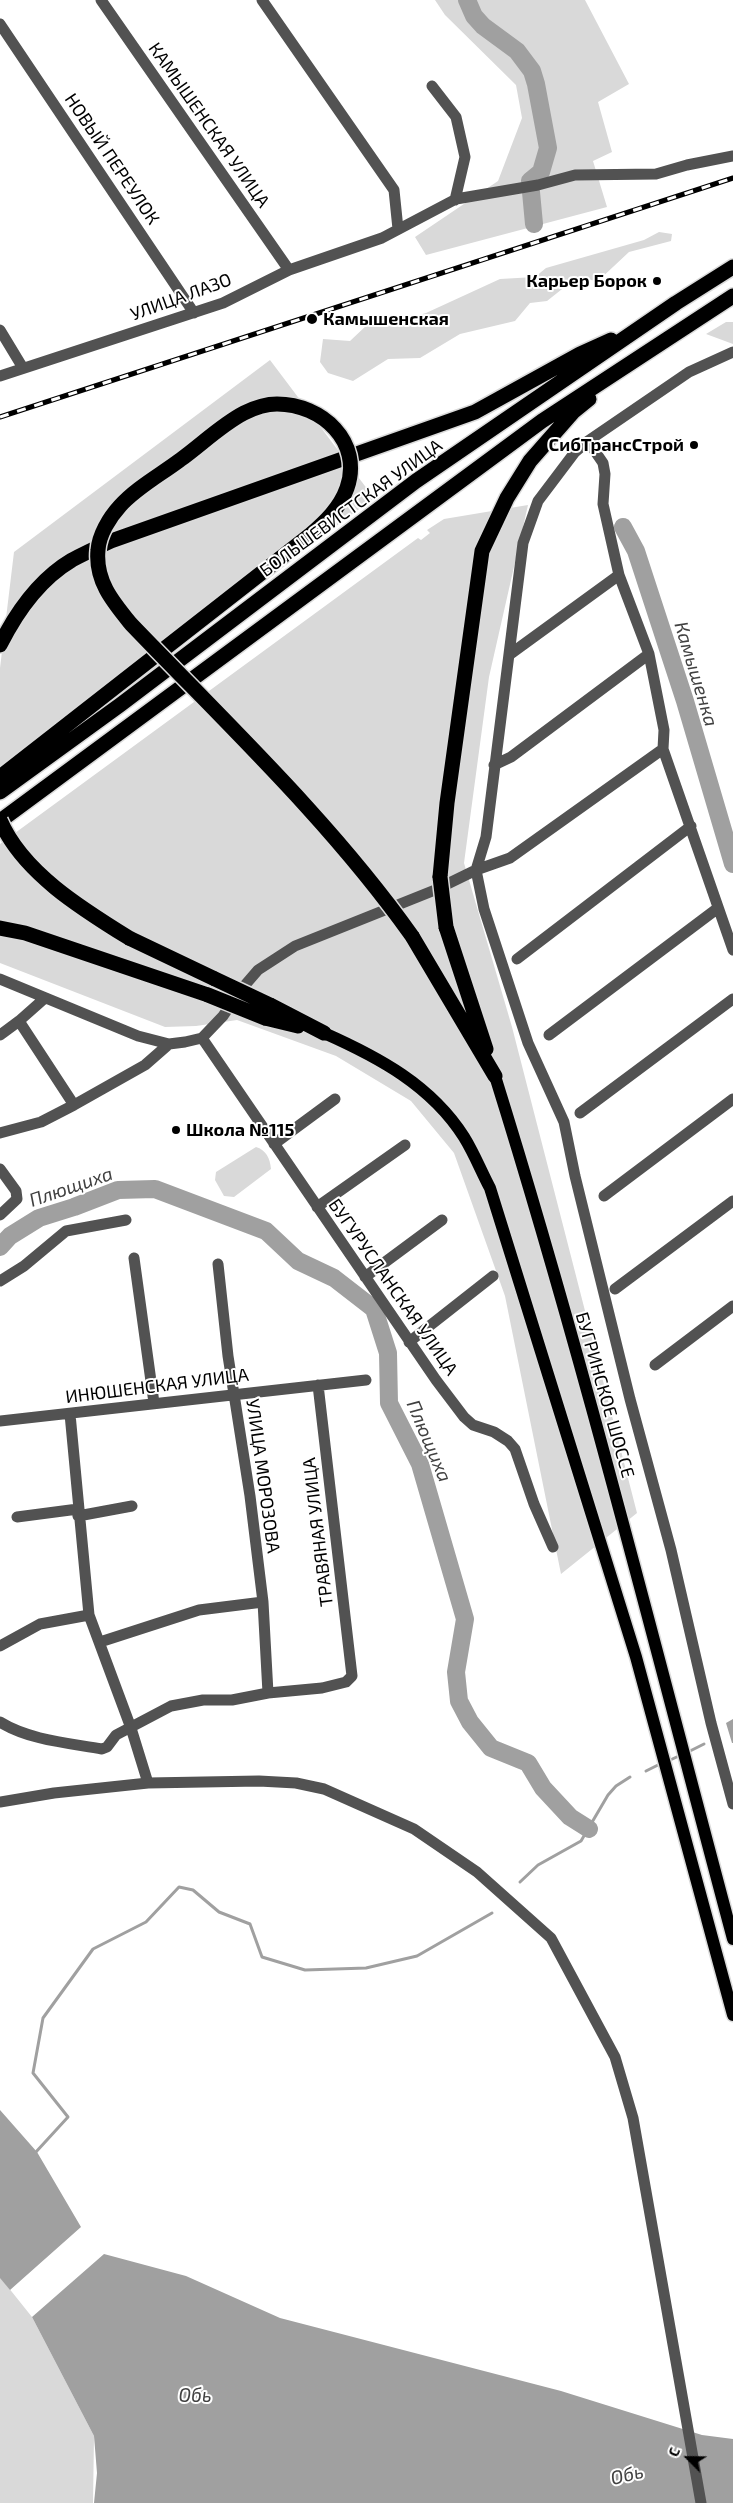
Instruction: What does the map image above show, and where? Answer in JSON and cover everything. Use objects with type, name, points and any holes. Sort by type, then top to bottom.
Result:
[{"type":"highway","name":"БОЛЬШЕВИСТСКАЯ УЛИЦА","points":[[0,792],[120,705],[416,481],[733,267]]},
{"type":"highway","points":[[268,1011],[215,979],[128,938],[76,906],[37,872],[4,830],[0,820],[542,421],[733,296]]},
{"type":"highway","points":[[0,645],[9,627],[35,592],[71,561],[111,541],[475,412],[580,354],[651,322]]},
{"type":"highway","points":[[496,1076],[446,927],[440,877],[447,803],[482,551],[507,498],[530,461],[574,412],[632,363]]},
{"type":"highway","points":[[0,777],[310,536],[330,516],[341,502],[350,475],[350,457],[343,439],[335,427],[323,416],[310,410],[277,404],[245,413],[120,506],[102,534],[98,550],[98,567],[108,596],[131,624],[282,783],[372,881],[412,936],[496,1076]]},
{"type":"highway","points":[[0,928],[25,933],[208,995],[268,1011],[324,1033]]},
{"type":"main road","points":[[324,1033],[394,1068],[434,1099],[464,1136],[490,1188],[657,1730],[733,2015]]},
{"type":"main road","name":"БУГРИНСКОЕ ШОССЕ","points":[[496,1076],[521,1159],[629,1547],[733,1939]]},
{"type":"street","name":"КАМЫШЕНСКАЯ УЛИЦА","points":[[101,0],[289,270]]},
{"type":"street","points":[[262,0],[394,190],[398,230]]},
{"type":"street","name":"НОВЫЙ ПЕРЕУЛОК","points":[[0,24],[194,313]]},
{"type":"street","points":[[432,86],[456,117],[466,157],[455,200]]},
{"type":"street","name":"УЛИЦА ЛАЗО","points":[[0,376],[223,304],[289,270],[382,238],[455,200],[538,186],[575,175],[656,174],[733,156]]},
{"type":"street","points":[[0,330],[23,368]]},
{"type":"street","points":[[733,352],[689,372],[588,441],[569,460],[538,501],[523,543],[486,837],[476,870],[484,909],[528,1044],[564,1122],[630,1399],[671,1550],[711,1723],[733,1804]]},
{"type":"street","points":[[588,441],[603,463],[605,474],[603,504],[619,576],[649,654],[664,730],[663,749],[733,950]]},
{"type":"street","points":[[508,655],[619,576]]},
{"type":"street","points":[[494,765],[511,757],[649,654]]},
{"type":"street","points":[[0,979],[138,1036],[169,1044],[202,1038],[223,1016],[239,992],[258,970],[295,946],[435,890],[476,870],[510,858],[663,749]]},
{"type":"street","points":[[517,959],[691,826]]},
{"type":"street","points":[[549,1035],[718,908]]},
{"type":"street","points":[[0,1035],[19,1021],[44,998]]},
{"type":"street","points":[[580,1114],[733,999]]},
{"type":"street","points":[[19,1021],[74,1105]]},
{"type":"street","name":"БУГУРУСЛАНСКАЯ УЛИЦА","points":[[202,1038],[409,1342],[464,1417],[473,1425],[494,1432],[508,1441],[515,1449],[534,1504],[553,1547]]},
{"type":"street","points":[[0,1133],[41,1122],[74,1105],[145,1065],[169,1044]]},
{"type":"street","points":[[274,1144],[335,1099]]},
{"type":"street","points":[[604,1196],[733,1099]]},
{"type":"street","points":[[317,1207],[405,1145]]},
{"type":"street","points":[[0,1169],[16,1191],[17,1199],[0,1215]]},
{"type":"street","points":[[615,1290],[733,1201]]},
{"type":"street","points":[[0,1281],[24,1266],[66,1231],[126,1220]]},
{"type":"street","points":[[365,1277],[442,1220]]},
{"type":"street","points":[[134,1258],[154,1402]]},
{"type":"street","name":"УЛИЦА МОРОЗОВА","points":[[218,1264],[263,1602],[268,1693]]},
{"type":"street","points":[[409,1342],[493,1276]]},
{"type":"street","points":[[655,1365],[733,1306]]},
{"type":"street","name":"ИНЮШЕНСКАЯ УЛИЦА","points":[[0,1422],[154,1402],[366,1380]]},
{"type":"street","name":"ТРАВЯНАЯ УЛИЦА","points":[[268,1693],[322,1688],[346,1682],[352,1676],[318,1385]]},
{"type":"street","points":[[70,1414],[88,1615],[100,1642],[112,1681],[131,1728],[148,1783]]},
{"type":"street","points":[[17,1517],[78,1513],[132,1506]]},
{"type":"street","points":[[100,1642],[199,1610],[263,1602]]},
{"type":"street","points":[[0,1646],[40,1624],[88,1615]]},
{"type":"street","points":[[0,1722],[10,1728],[51,1740],[102,1749],[107,1747],[116,1735],[131,1728],[148,1716],[172,1706],[203,1700],[232,1700],[268,1693]]},
{"type":"street","points":[[0,1802],[54,1793],[148,1783],[258,1781],[296,1783],[324,1789],[414,1829],[477,1872],[551,1938],[615,2057],[633,2118],[701,2503]]},
{"type":"shaded area","points":[[435,0],[585,0],[629,84],[598,102],[612,152],[593,161],[607,207],[426,255],[415,237],[498,181],[522,118],[516,85],[445,15]]},
{"type":"shaded area","points":[[659,232],[672,234],[671,241],[629,252],[598,281],[576,278],[547,301],[530,303],[515,321],[460,334],[420,358],[388,359],[353,381],[328,373],[320,362],[323,339],[350,341],[368,324],[392,323],[426,313],[500,279],[535,277],[546,268],[644,240]]},
{"type":"shaded area","points":[[726,322],[733,322],[733,344],[706,334]]},
{"type":"shaded area","points":[[270,360],[374,498],[0,776],[0,668],[14,552]]},
{"type":"shaded area","points":[[528,505],[489,677],[464,863],[512,1027],[637,1513],[561,1574],[505,1296],[454,1153],[411,1101],[336,1056],[237,1020],[196,1026],[165,1027],[0,963],[0,844],[418,538],[421,540],[430,533],[427,530],[444,519]]},
{"type":"shaded area","points":[[256,1147],[267,1155],[271,1169],[234,1197],[224,1196],[215,1180],[216,1172]]},
{"type":"shaded area","points":[[0,2277],[32,2317],[94,2436],[93,2503],[0,2503]]},
{"type":"water","points":[[733,1719],[733,1743],[732,1743],[726,1723]]},
{"type":"water","points":[[0,2110],[37,2152],[81,2227],[10,2290],[0,2278]]},
{"type":"water","name":"Обь","points":[[104,2254],[186,2276],[280,2318],[561,2391],[702,2435],[733,2439],[733,2503],[94,2503],[97,2473],[94,2436],[32,2317]]},
{"type":"waterway","name":"Камышенка","points":[[467,0],[474,16],[483,26],[517,51],[532,71],[548,148],[541,172],[530,181]]},
{"type":"waterway","name":"Камышенка","points":[[531,192],[534,224]]},
{"type":"waterway","name":"Камышенка","points":[[623,527],[636,551],[685,701],[733,864]]},
{"type":"waterway","name":"Плющиха","points":[[0,1247],[10,1236],[39,1218],[118,1190],[155,1189],[266,1231],[298,1261],[334,1278],[374,1309],[388,1353],[389,1403],[420,1464],[465,1619],[456,1672],[459,1701],[470,1722],[491,1748],[528,1763],[543,1788],[570,1817],[589,1829]]},
{"type":"waterway","points":[[686,1753],[704,1744]]},
{"type":"waterway","points":[[668,1761],[681,1755]]},
{"type":"waterway","points":[[646,1771],[662,1763]]},
{"type":"waterway","name":"Плющиха","points":[[520,1882],[538,1865],[581,1841],[608,1795],[616,1786],[630,1777]]},
{"type":"waterway","name":"Плющиха","points":[[35,2153],[68,2117],[33,2073],[43,2018],[93,1949],[146,1922],[179,1887],[193,1890],[219,1912],[250,1924],[262,1957],[305,1970],[366,1968],[417,1956],[492,1913]]},
{"type":"railway","points":[[0,417],[733,178]]},
{"type":"place","name":"Карьер Борок","points":[[657,281]]},
{"type":"place","name":"Камышенская","points":[[312,319]]},
{"type":"place","name":"СибТрансСтрой","points":[[694,445]]},
{"type":"place","name":"Школа №115","points":[[176,1130]]}]
